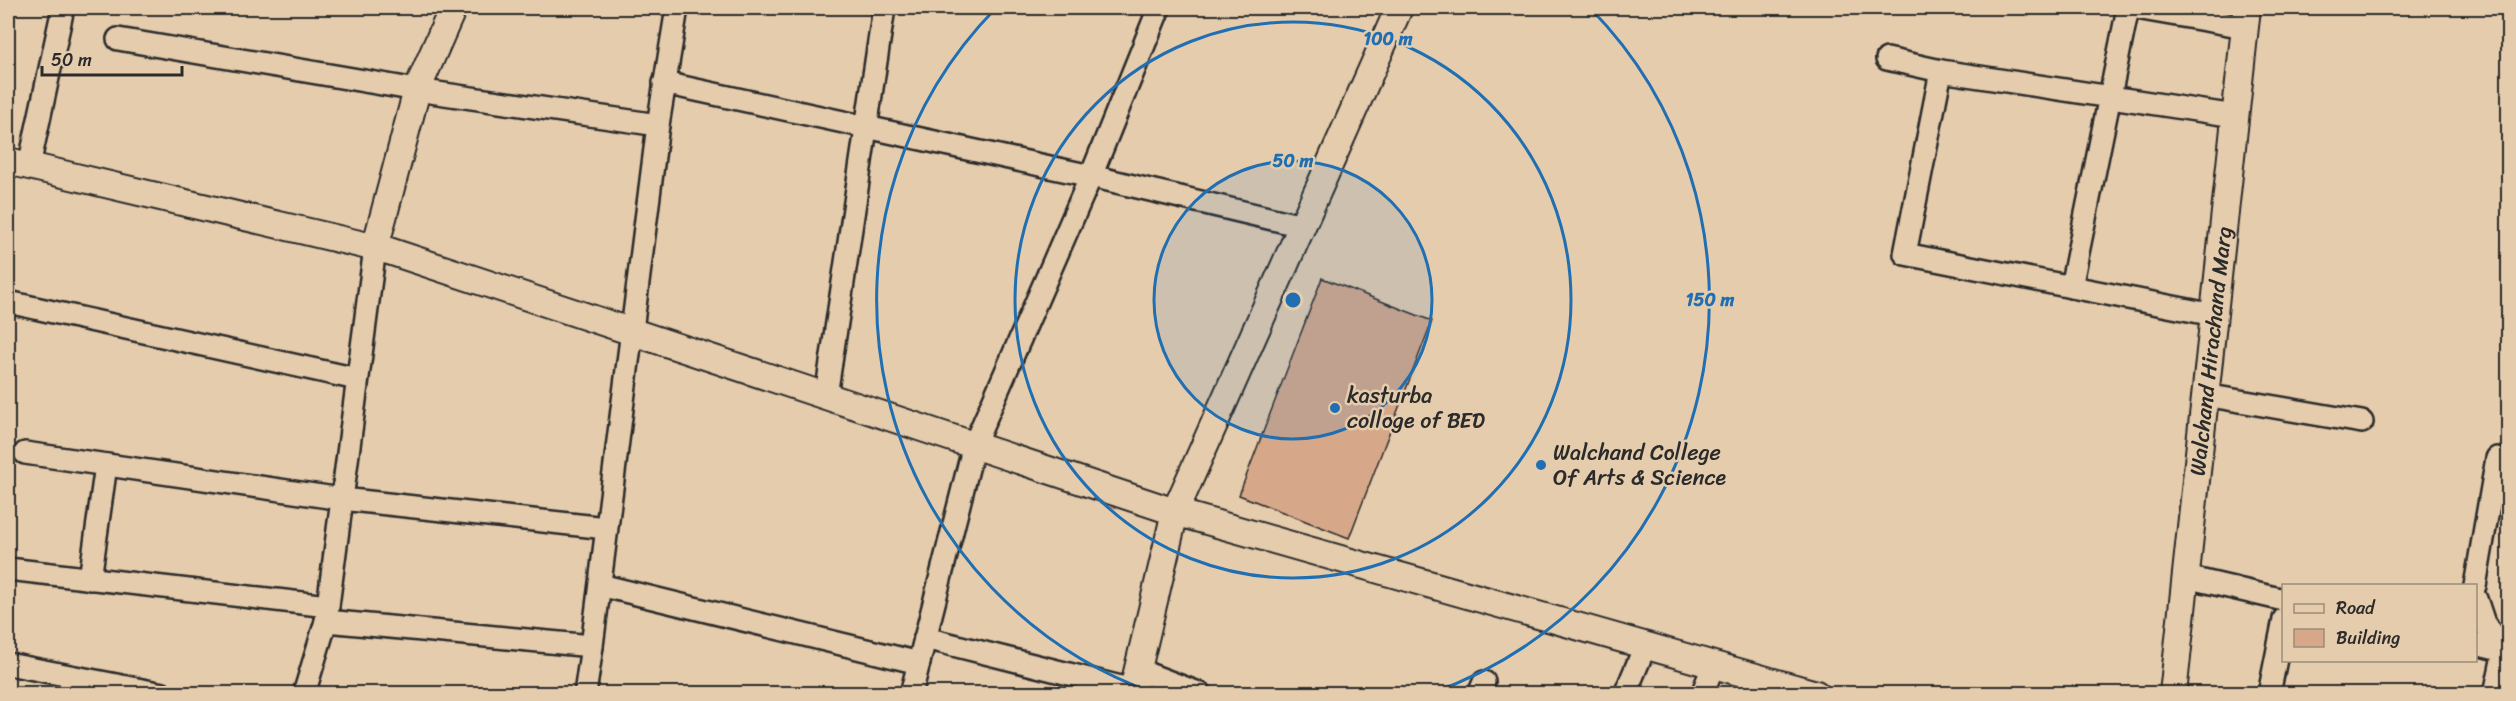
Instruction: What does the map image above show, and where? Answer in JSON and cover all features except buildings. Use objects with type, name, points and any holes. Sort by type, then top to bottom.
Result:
[{"type":"street","points":[[63,8],[18,164],[375,248],[1175,512],[1816,693]]},
{"type":"street","points":[[304,693],[327,613],[375,248],[417,90],[453,8]]},
{"type":"street","points":[[585,693],[658,125],[677,8]]},
{"type":"street","points":[[826,396],[884,8]]},
{"type":"street","points":[[911,693],[974,446],[1091,176],[1160,8]]},
{"type":"street","points":[[1134,685],[1175,512],[1399,8]]},
{"type":"street","points":[[2071,287],[2128,8]]},
{"type":"street","points":[[2136,8],[2246,17]]},
{"type":"street","name":"Walchand Hirachand Marg","points":[[2173,693],[2246,17]]},
{"type":"street","points":[[118,39],[417,90],[658,125]]},
{"type":"street","points":[[1887,59],[1941,72],[2235,116]]},
{"type":"street","points":[[1941,72],[1905,254],[2214,315]]},
{"type":"street","points":[[664,83],[866,129],[1091,176],[1302,226]]},
{"type":"street","points":[[8,302],[357,379]]},
{"type":"street","points":[[2205,395],[2362,422]]},
{"type":"street","points":[[25,453],[342,499],[606,528]]},
{"type":"street","points":[[2475,584],[2497,458]]},
{"type":"street","points":[[90,579],[106,465]]},
{"type":"street","points":[[8,569],[327,613],[592,646]]},
{"type":"street","points":[[2186,578],[2282,600]]},
{"type":"street","points":[[600,585],[919,663]]},
{"type":"street","points":[[2477,604],[2484,622],[2506,651]]},
{"type":"street","points":[[2269,693],[2282,624]]},
{"type":"street","points":[[925,638],[1134,685],[1201,693]]},
{"type":"street","points":[[1625,693],[1646,644]]},
{"type":"street","points":[[2477,644],[2506,651]]},
{"type":"street","points":[[2495,693],[2506,651]]},
{"type":"street","points":[[8,664],[163,693]]},
{"type":"street","points":[[1702,693],[1714,664]]},
{"type":"place","name":"kasturba colloge of BED","points":[[1335,408]]},
{"type":"place","name":"Walchand College Of Arts & Science","points":[[1541,465]]}]
